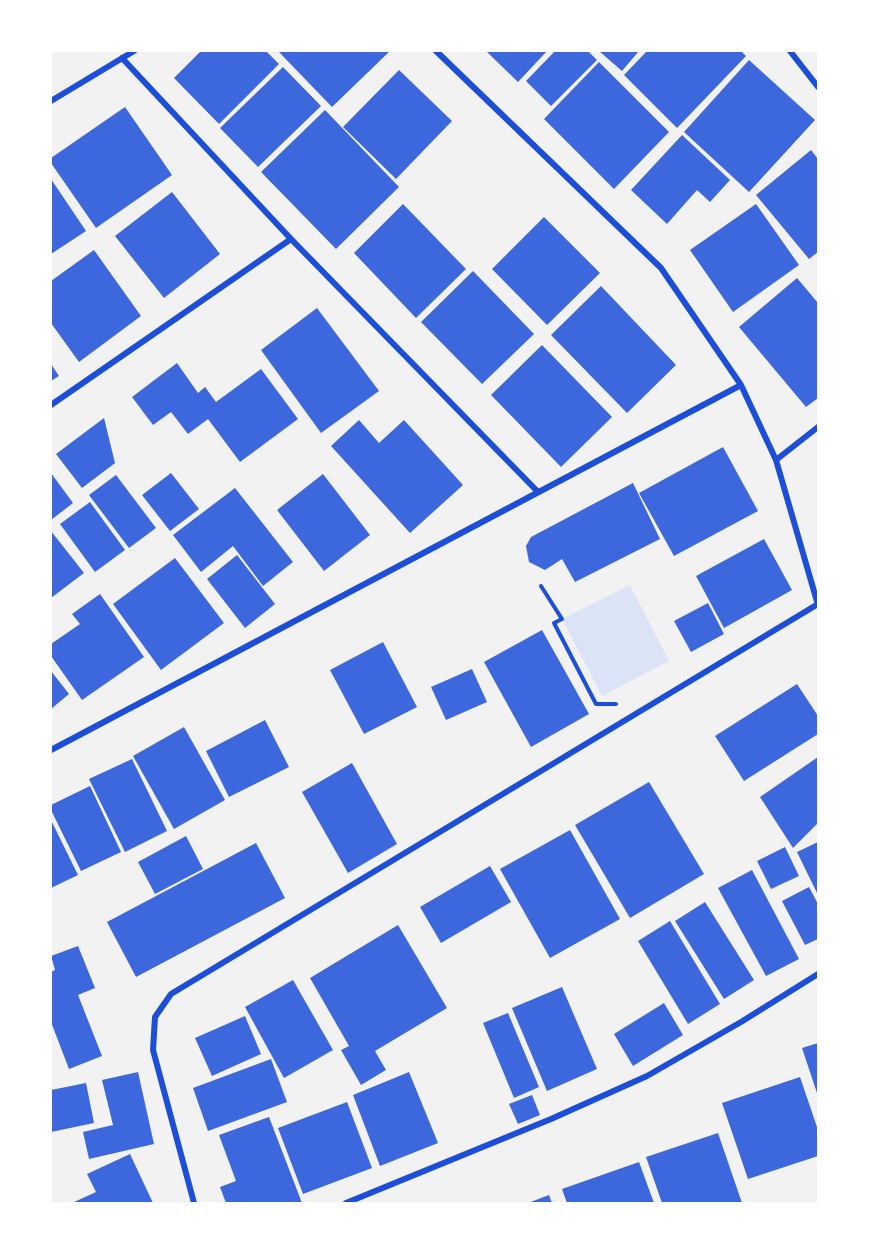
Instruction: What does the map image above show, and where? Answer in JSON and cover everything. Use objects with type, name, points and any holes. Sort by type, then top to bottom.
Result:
[{"type":"street","points":[[51,101],[134,51]]},
{"type":"street","points":[[194,1203],[153,1050],[155,1017],[171,993],[818,605],[776,460],[741,385],[661,268],[436,51]]},
{"type":"street","points":[[790,51],[818,87]]},
{"type":"street","points":[[122,58],[291,240],[538,492]]},
{"type":"street","points":[[51,405],[291,240]]},
{"type":"street","points":[[51,750],[741,385]]},
{"type":"street","points":[[776,460],[818,427]]},
{"type":"street","points":[[346,1203],[551,1119],[647,1076],[818,974]]},
{"type":"path","points":[[541,586],[562,619],[554,623],[596,704],[650,706]]},
{"type":"shaded area","points":[[630,585],[669,661],[602,696],[562,619]]},
{"type":"building","points":[[201,51],[266,51],[279,64],[219,124],[174,78]]},
{"type":"building","points":[[278,51],[390,51],[332,107]]},
{"type":"building","points":[[486,51],[547,51],[518,82]]},
{"type":"building","points":[[555,51],[588,51],[597,60],[551,106],[526,81]]},
{"type":"building","points":[[599,51],[639,51],[622,71]]},
{"type":"building","points":[[647,51],[741,51],[746,56],[677,128],[624,75]]},
{"type":"building","points":[[749,60],[815,120],[749,192],[684,132]]},
{"type":"building","points":[[599,62],[669,132],[614,189],[544,119]]},
{"type":"building","points":[[283,67],[321,106],[258,167],[220,128]]},
{"type":"building","points":[[399,70],[452,121],[396,179],[343,127]]},
{"type":"building","points":[[125,107],[172,175],[96,228],[51,163],[51,158]]},
{"type":"building","points":[[325,110],[399,187],[336,249],[261,172]]},
{"type":"building","points":[[682,135],[730,180],[710,202],[697,190],[667,224],[631,190]]},
{"type":"building","points":[[811,150],[818,159],[818,252],[809,259],[756,195]]},
{"type":"building","points":[[51,179],[86,231],[51,254]]},
{"type":"building","points":[[172,192],[220,254],[164,298],[115,236]]},
{"type":"building","points":[[403,204],[466,269],[416,318],[354,253]]},
{"type":"building","points":[[756,204],[799,265],[733,312],[690,250]]},
{"type":"building","points":[[544,217],[600,273],[547,325],[492,269]]},
{"type":"building","points":[[94,250],[141,316],[79,362],[51,323],[51,281]]},
{"type":"building","points":[[473,271],[534,334],[482,384],[421,322]]},
{"type":"building","points":[[797,278],[818,303],[818,398],[806,407],[739,327]]},
{"type":"building","points":[[601,286],[676,365],[627,413],[551,335]]},
{"type":"building","points":[[317,308],[379,391],[321,433],[261,350]]},
{"type":"building","points":[[542,345],[612,417],[561,467],[491,395]]},
{"type":"building","points":[[177,363],[198,393],[205,387],[216,402],[261,369],[298,419],[240,462],[208,419],[188,434],[171,412],[153,425],[132,397]]},
{"type":"building","points":[[51,364],[59,376],[51,381]]},
{"type":"building","points":[[104,418],[115,463],[82,488],[56,454]]},
{"type":"building","points":[[359,420],[379,443],[404,420],[463,485],[410,533],[331,446]]},
{"type":"building","points":[[723,447],[758,511],[674,556],[639,493]]},
{"type":"building","points":[[51,473],[73,503],[51,520]]},
{"type":"building","points":[[171,473],[199,509],[170,531],[142,495]]},
{"type":"building","points":[[323,474],[370,535],[324,571],[277,510]]},
{"type":"building","points":[[116,475],[156,528],[129,548],[89,495]]},
{"type":"building","points":[[633,483],[660,539],[575,582],[562,559],[545,570],[529,562],[526,546],[531,537]]},
{"type":"building","points":[[235,488],[293,562],[263,586],[233,546],[201,572],[173,535]]},
{"type":"building","points":[[90,502],[125,550],[95,572],[60,524]]},
{"type":"building","points":[[51,531],[84,573],[51,598]]},
{"type":"building","points":[[764,539],[792,590],[724,628],[696,576]]},
{"type":"building","points":[[237,555],[275,604],[245,628],[207,579]]},
{"type":"building","points":[[175,558],[224,623],[161,670],[113,604]]},
{"type":"building","points":[[100,594],[144,657],[82,700],[51,656],[51,644],[80,624],[72,614]]},
{"type":"building","points":[[708,603],[724,634],[691,652],[674,621]]},
{"type":"building","points":[[542,630],[589,714],[531,747],[484,662]]},
{"type":"building","points":[[383,642],[417,707],[364,734],[330,670]]},
{"type":"building","points":[[472,669],[487,702],[446,720],[431,687]]},
{"type":"building","points":[[51,671],[69,694],[51,709]]},
{"type":"building","points":[[797,684],[818,716],[818,734],[744,781],[715,736]]},
{"type":"building","points":[[265,720],[289,767],[229,797],[206,751]]},
{"type":"building","points":[[184,727],[225,800],[174,829],[133,756]]},
{"type":"building","points":[[818,757],[818,823],[793,848],[760,797]]},
{"type":"building","points":[[132,759],[167,831],[125,852],[89,779]]},
{"type":"building","points":[[352,763],[397,844],[348,873],[302,792]]},
{"type":"building","points":[[649,782],[704,874],[630,918],[575,825]]},
{"type":"building","points":[[90,786],[121,852],[81,871],[51,810],[51,805]]},
{"type":"building","points":[[51,820],[78,875],[51,888]]},
{"type":"building","points":[[570,830],[620,919],[550,958],[500,869]]},
{"type":"building","points":[[186,836],[203,869],[155,894],[138,862]]},
{"type":"building","points":[[818,842],[818,895],[797,852]]},
{"type":"building","points":[[256,843],[285,898],[136,977],[107,922]]},
{"type":"building","points":[[785,847],[799,876],[771,889],[757,861]]},
{"type":"building","points":[[490,866],[511,902],[441,943],[420,907]]},
{"type":"building","points":[[752,870],[799,959],[766,976],[718,888]]},
{"type":"building","points":[[809,887],[818,904],[818,939],[805,945],[782,901]]},
{"type":"building","points":[[705,902],[754,980],[724,999],[675,921]]},
{"type":"building","points":[[670,921],[720,1004],[688,1024],[638,941]]},
{"type":"building","points":[[398,925],[447,1008],[375,1051],[386,1070],[361,1085],[341,1050],[349,1046],[310,978]]},
{"type":"building","points":[[78,946],[95,988],[78,995],[102,1056],[69,1069],[51,1022],[51,972],[55,970],[51,956]]},
{"type":"building","points":[[293,980],[333,1050],[284,1078],[245,1007]]},
{"type":"building","points":[[562,987],[597,1069],[547,1091],[512,1008]]},
{"type":"building","points":[[664,1003],[683,1035],[633,1066],[614,1034]]},
{"type":"building","points":[[508,1013],[539,1087],[514,1098],[483,1023]]},
{"type":"building","points":[[245,1016],[261,1054],[212,1076],[195,1038]]},
{"type":"building","points":[[818,1043],[818,1096],[802,1048]]},
{"type":"building","points":[[271,1059],[287,1102],[208,1131],[193,1088]]},
{"type":"building","points":[[138,1072],[154,1144],[89,1159],[83,1132],[113,1125],[102,1080]]},
{"type":"building","points":[[409,1072],[438,1143],[380,1166],[353,1095]]},
{"type":"building","points":[[800,1077],[818,1130],[818,1156],[748,1179],[722,1103]]},
{"type":"building","points":[[86,1083],[94,1123],[51,1132],[51,1090]]},
{"type":"building","points":[[532,1095],[540,1115],[518,1124],[509,1104]]},
{"type":"building","points":[[347,1102],[372,1168],[303,1194],[278,1128]]},
{"type":"building","points":[[269,1117],[302,1203],[226,1203],[220,1187],[236,1181],[219,1135]]},
{"type":"building","points":[[718,1133],[742,1203],[662,1203],[646,1157]]},
{"type":"building","points":[[130,1154],[153,1203],[72,1203],[96,1192],[87,1174]]},
{"type":"building","points":[[639,1162],[654,1203],[567,1203],[562,1189]]},
{"type":"building","points":[[549,1195],[552,1203],[528,1203]]}]
